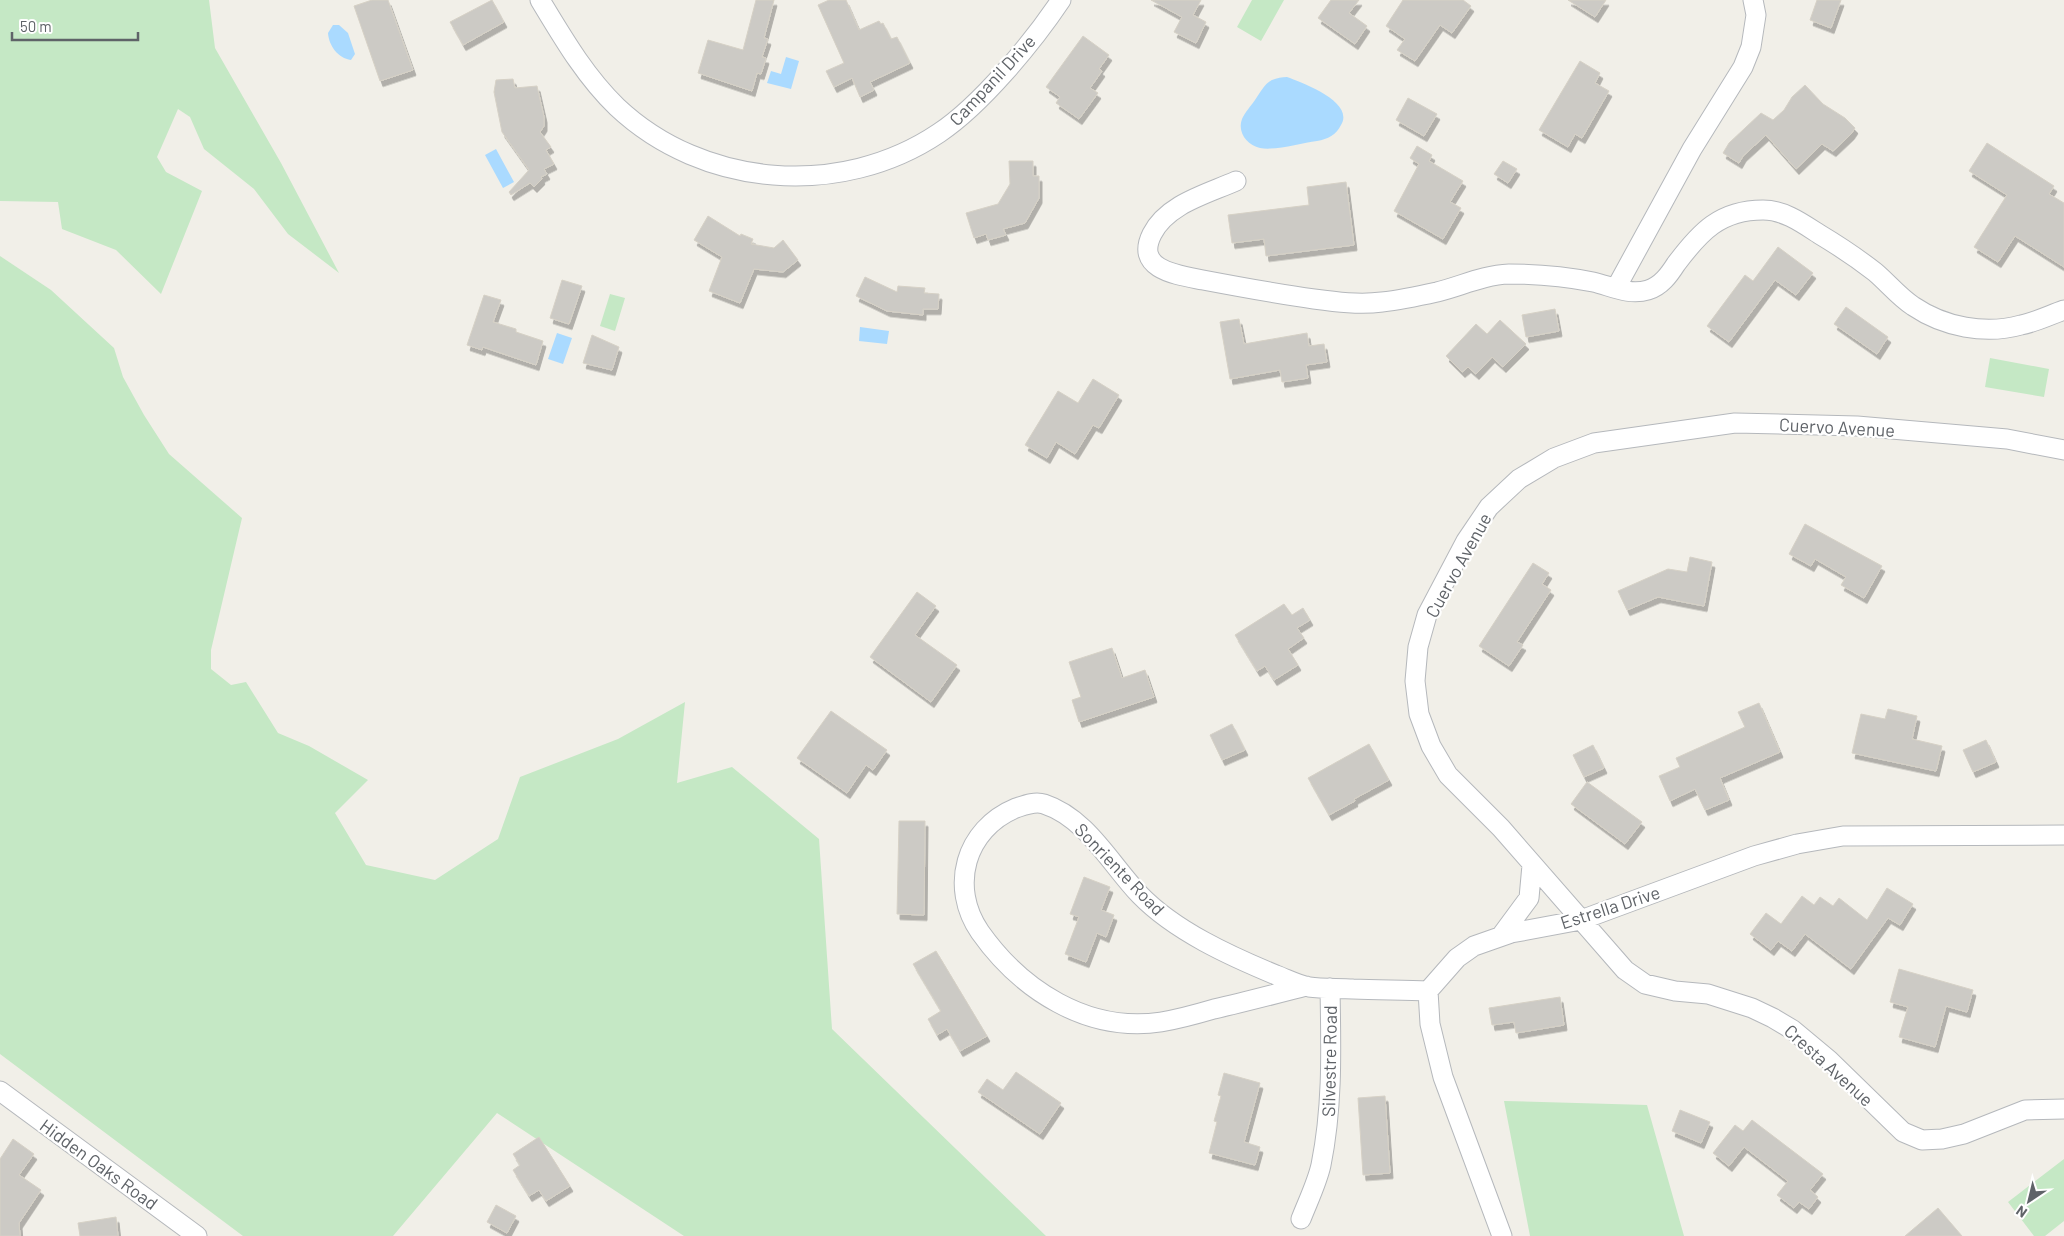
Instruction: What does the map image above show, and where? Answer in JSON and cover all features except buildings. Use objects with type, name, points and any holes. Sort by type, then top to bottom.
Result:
[{"type":"street","name":"Campanil Drive","points":[[540,0],[570,50],[592,80],[618,107],[639,125],[662,140],[698,158],[758,174],[794,177],[820,176],[864,168],[896,157],[940,133],[960,117],[993,84],[1022,51],[1061,0]]},
{"type":"street","points":[[1616,288],[1692,149],[1743,66],[1751,47],[1756,15],[1753,0]]},
{"type":"street","points":[[1236,181],[1178,206],[1167,214],[1155,227],[1147,243],[1147,250],[1158,268],[1172,274],[1263,292],[1344,303],[1380,303],[1438,292],[1479,279],[1507,274],[1592,282],[1629,293],[1648,290],[1665,280],[1694,240],[1714,222],[1739,212],[1765,210],[1791,216],[1845,249],[1913,306],[1937,319],[1964,327],[1993,329],[2020,326],[2064,310]]},
{"type":"street","name":"Cuervo Avenue","points":[[1581,920],[1501,828],[1448,775],[1428,738],[1419,714],[1415,681],[1418,647],[1427,615],[1466,541],[1490,507],[1519,479],[1554,458],[1594,443],[1735,423],[1866,427],[2007,439],[2064,450]]},
{"type":"street","name":"Sonriente Road","points":[[1306,986],[1160,1022],[1124,1023],[1089,1016],[1056,1003],[1026,983],[993,950],[972,919],[964,894],[965,869],[970,852],[983,830],[1003,814],[1027,804],[1042,803],[1066,814],[1087,832],[1154,910],[1179,926],[1244,961],[1306,986],[1428,991]]},
{"type":"street","name":"Estrella Drive","points":[[1428,991],[1457,958],[1474,946],[1511,933],[1581,920],[1754,856],[1797,844],[1843,836],[2064,835]]},
{"type":"street","points":[[1501,936],[1529,898],[1532,865]]},
{"type":"street","name":"Cresta Avenue","points":[[1581,920],[1625,970],[1645,984],[1675,991],[1708,994],[1752,1008],[1793,1030],[1829,1060],[1903,1132],[1922,1140],[1942,1140],[1964,1134],[2025,1110],[2064,1109]]},
{"type":"street","name":"Silvestre Road","points":[[1301,1219],[1321,1167],[1328,1121],[1332,1078],[1330,988]]},
{"type":"street","points":[[1428,991],[1430,1024],[1443,1077],[1502,1236]]},
{"type":"street","name":"Hidden Oaks Road","points":[[0,1091],[197,1236]]},
{"type":"green space","points":[[0,0],[209,0],[215,48],[281,163],[339,273],[288,234],[254,189],[204,149],[190,117],[178,109],[157,157],[166,172],[202,191],[161,294],[116,250],[62,229],[58,202],[0,201]]},
{"type":"green space","points":[[1252,0],[1284,0],[1261,41],[1237,27]]},
{"type":"green space","points":[[0,256],[51,290],[114,348],[123,377],[169,454],[242,518],[211,650],[211,669],[231,685],[246,682],[278,733],[309,746],[368,780],[335,813],[366,865],[435,880],[498,839],[520,777],[618,739],[685,702],[677,783],[732,767],[819,839],[832,1029],[1046,1236],[684,1236],[497,1113],[393,1236],[243,1236],[0,1054]]},
{"type":"green space","points":[[610,294],[625,298],[615,331],[600,326]]},
{"type":"green space","points":[[1990,358],[2049,369],[2044,397],[1985,387]]},
{"type":"green space","points":[[1504,1101],[1647,1105],[1684,1236],[1530,1236]]},
{"type":"green space","points":[[2064,1159],[2064,1221],[2045,1236],[2034,1236],[2008,1202]]},
{"type":"water","points":[[333,25],[339,25],[348,33],[355,54],[351,60],[342,57],[332,47],[328,33]]},
{"type":"water","points":[[786,57],[799,61],[791,89],[767,83],[771,71],[781,74]]},
{"type":"water","points":[[1281,77],[1287,77],[1315,89],[1334,101],[1341,109],[1343,117],[1341,125],[1334,134],[1321,140],[1266,149],[1251,144],[1244,137],[1241,129],[1242,119],[1246,111],[1269,82]]},
{"type":"water","points":[[496,149],[514,182],[503,188],[485,155]]},
{"type":"water","points":[[860,327],[889,331],[887,344],[859,341]]},
{"type":"water","points":[[557,333],[572,338],[563,364],[548,359]]}]
